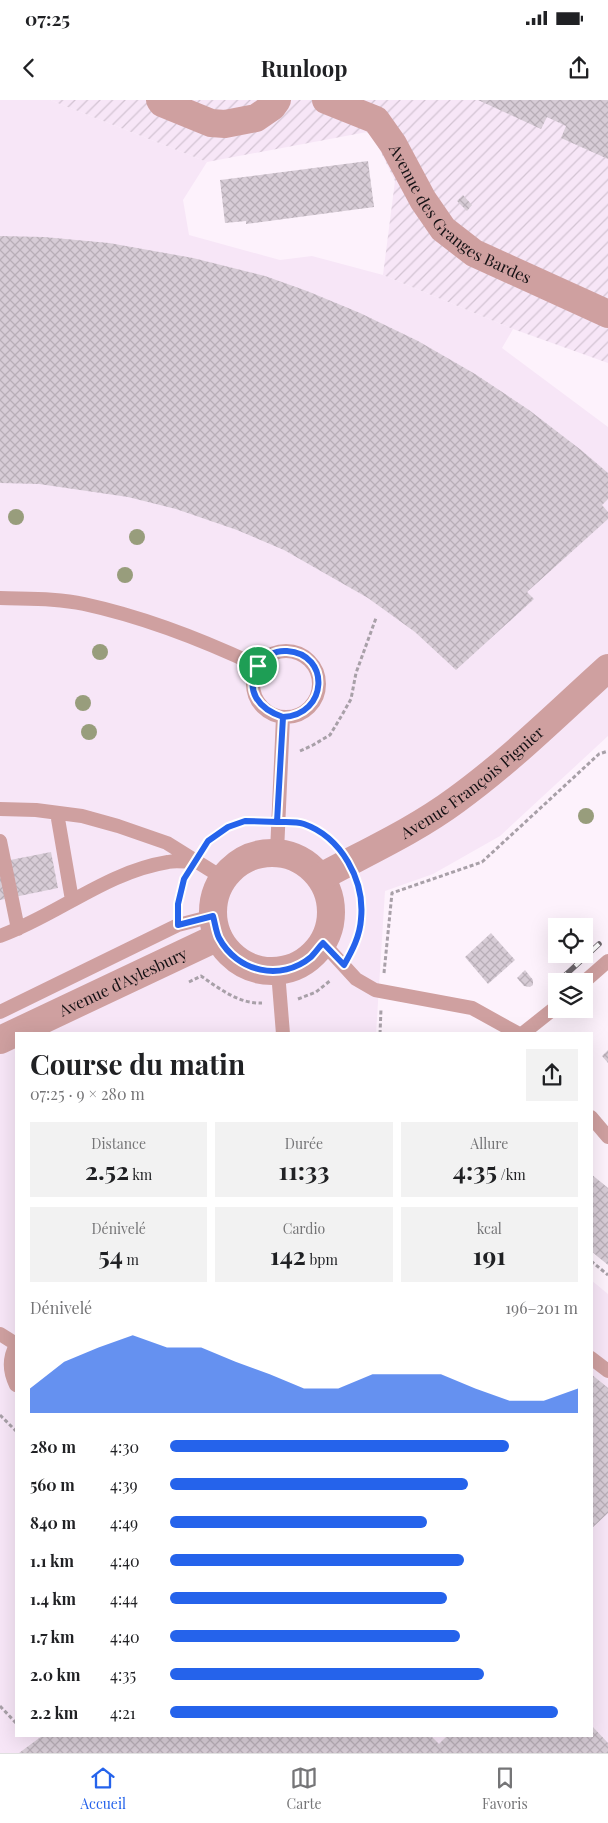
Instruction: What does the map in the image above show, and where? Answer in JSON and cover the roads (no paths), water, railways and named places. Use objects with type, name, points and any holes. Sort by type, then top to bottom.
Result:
[{"type":"street","points":[[160,100],[162,103],[211,123],[225,124],[256,118],[272,107],[277,100]]},
{"type":"street","name":"Avenue des Granges Bardes","points":[[326,100],[376,120],[393,144],[422,200],[442,229],[474,253],[608,314]]},
{"type":"street","name":"Avenue François Pignier","points":[[321,878],[403,836],[456,801],[492,772],[608,668]]},
{"type":"street","points":[[277,852],[294,856],[309,865],[321,878],[329,893],[332,910],[330,927],[323,943],[311,957],[296,967],[278,972],[260,970],[242,964],[228,952],[216,926],[215,896],[223,878],[238,863],[256,854],[277,852]]},
{"type":"street","name":"Avenue d'Aylesbury","points":[[17,1032],[189,952],[216,926]]},
{"type":"street","name":"Avenue d'Aylesbury","points":[[0,1040],[15,1033]]},
{"type":"lane","points":[[0,598],[49,600],[83,604],[127,615],[182,634],[258,666]]},
{"type":"lane","points":[[281,651],[296,652],[306,657],[314,666],[319,683],[317,695],[311,705],[303,712],[292,716],[283,717],[270,712],[260,704],[254,694],[253,683],[258,666],[270,654],[281,651]]},
{"type":"lane","points":[[277,852],[283,717]]},
{"type":"lane","points":[[0,808],[36,810],[82,816],[118,826],[167,843],[223,878]]},
{"type":"lane","points":[[57,813],[72,900]]},
{"type":"lane","points":[[0,841],[18,929]]},
{"type":"lane","points":[[0,936],[18,929],[128,872],[171,861],[196,862]]},
{"type":"lane","points":[[0,1012],[178,925],[216,926]]},
{"type":"lane","points":[[323,943],[356,979],[376,990],[472,1008],[516,1032]]},
{"type":"lane","points":[[593,974],[608,961]]},
{"type":"lane","points":[[278,972],[283,1032]]},
{"type":"lane","points":[[523,1032],[548,1013]]},
{"type":"lane","points":[[593,1119],[608,1137]]},
{"type":"lane","points":[[0,1334],[15,1343]]},
{"type":"lane","points":[[15,1346],[10,1366],[15,1382]]},
{"type":"lane","points":[[593,1360],[608,1371]]},
{"type":"railway","points":[[568,973],[599,944]]}]
